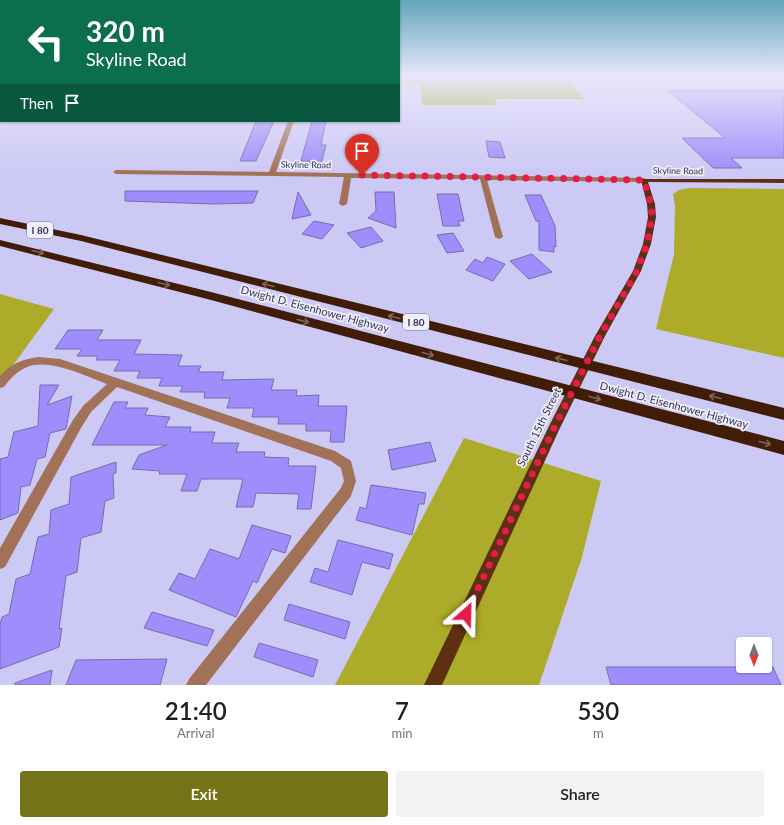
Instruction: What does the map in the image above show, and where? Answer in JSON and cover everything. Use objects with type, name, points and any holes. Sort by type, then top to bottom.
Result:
[{"type":"highway","name":"Dwight D. Eisenhower Highway","points":[[0,221],[81,238],[784,414]]},
{"type":"highway","name":"Dwight D. Eisenhower Highway","points":[[0,243],[211,296],[784,448]]},
{"type":"main road","name":"Skyline Road","points":[[644,180],[784,181]]},
{"type":"main road","name":"South 15th Street","points":[[433,685],[554,428],[600,336],[637,271],[647,244],[650,230],[651,204],[644,180]]},
{"type":"street","points":[[272,174],[291,122]]},
{"type":"street","name":"Skyline Road","points":[[116,172],[644,180]]},
{"type":"street","points":[[343,204],[348,175]]},
{"type":"street","points":[[483,177],[499,237]]},
{"type":"street","points":[[0,384],[14,368],[24,362],[41,360],[56,362],[335,458],[347,465],[350,481],[346,492],[195,685]]},
{"type":"street","points":[[0,562],[77,424],[87,409],[115,382]]},
{"type":"shaded area","points":[[690,188],[784,189],[784,358],[656,329],[674,254],[675,206],[673,194],[679,190]]},
{"type":"shaded area","points":[[0,294],[54,309],[0,383]]},
{"type":"shaded area","points":[[464,438],[601,481],[582,557],[539,685],[335,685]]},
{"type":"building","points":[[689,108],[784,108],[784,158],[731,158],[742,168],[713,168],[682,138],[725,138]]},
{"type":"building","points":[[256,122],[274,122],[256,161],[240,161]]},
{"type":"building","points":[[312,122],[326,122],[321,145],[326,145],[321,164],[309,164],[309,161],[301,161]]},
{"type":"building","points":[[486,141],[500,142],[505,158],[489,157]]},
{"type":"building","points":[[125,191],[258,191],[253,203],[213,204],[125,201]]},
{"type":"building","points":[[298,192],[311,215],[292,219]]},
{"type":"building","points":[[375,192],[394,192],[396,228],[368,218],[376,211]]},
{"type":"building","points":[[437,194],[458,194],[464,221],[458,221],[460,226],[443,226]]},
{"type":"building","points":[[525,195],[541,195],[555,226],[556,247],[554,246],[554,252],[539,250],[539,221],[536,221]]},
{"type":"building","points":[[314,221],[334,225],[322,239],[302,234]]},
{"type":"building","points":[[371,227],[383,241],[361,248],[347,233]]},
{"type":"building","points":[[453,233],[464,251],[447,253],[437,235]]},
{"type":"building","points":[[532,254],[552,272],[529,279],[510,261]]},
{"type":"building","points":[[487,257],[505,264],[493,281],[466,270],[475,259],[483,263]]},
{"type":"building","points":[[68,330],[103,330],[97,340],[141,340],[134,354],[182,355],[178,366],[201,366],[198,372],[224,372],[222,380],[274,379],[271,390],[297,390],[296,396],[319,395],[318,406],[347,406],[344,442],[330,442],[331,431],[306,431],[306,424],[278,424],[279,417],[252,417],[254,408],[227,408],[230,398],[204,398],[205,392],[180,392],[183,386],[159,386],[162,378],[137,378],[140,371],[114,371],[120,360],[96,360],[98,356],[77,356],[82,349],[55,349]]},
{"type":"building","points":[[40,385],[59,385],[47,405],[72,396],[66,429],[50,433],[45,457],[37,459],[30,485],[21,487],[18,513],[0,520],[0,459],[8,457],[14,432],[38,426]]},
{"type":"building","points":[[114,402],[128,402],[125,408],[148,408],[145,415],[170,417],[165,427],[191,427],[190,432],[215,432],[212,443],[239,443],[236,452],[265,452],[264,457],[289,458],[288,466],[316,466],[311,509],[297,509],[299,494],[256,493],[253,507],[236,507],[243,479],[201,479],[197,491],[181,491],[187,474],[159,474],[160,471],[132,469],[139,455],[167,445],[92,445]]},
{"type":"building","points":[[430,442],[436,461],[392,470],[388,450]]},
{"type":"building","points":[[116,462],[116,473],[113,474],[114,498],[105,501],[101,532],[81,538],[77,572],[66,576],[59,629],[62,628],[59,647],[0,669],[0,625],[2,617],[9,614],[16,579],[30,574],[38,537],[49,534],[51,510],[69,504],[71,477]]},
{"type":"building","points":[[371,485],[426,493],[424,504],[419,504],[412,535],[356,520],[360,507],[366,509]]},
{"type":"building","points":[[252,525],[291,536],[285,553],[272,549],[257,583],[253,581],[236,617],[169,590],[179,573],[195,579],[210,549],[239,559]]},
{"type":"building","points":[[338,540],[393,554],[389,569],[362,562],[352,595],[310,582],[315,568],[328,572]]},
{"type":"building","points":[[289,604],[350,622],[345,639],[284,620]]},
{"type":"building","points":[[152,612],[214,630],[207,646],[144,628]]},
{"type":"building","points":[[259,643],[318,660],[313,677],[254,657]]},
{"type":"building","points":[[167,659],[160,685],[66,685],[76,660]]},
{"type":"building","points":[[606,667],[736,667],[736,673],[772,673],[773,667],[781,685],[611,685]]},
{"type":"building","points":[[52,670],[50,685],[15,685],[15,683]]},
{"type":"route","points":[[362,175],[644,180],[648,191],[652,217],[647,244],[637,271],[600,336],[554,428],[466,614]]}]
